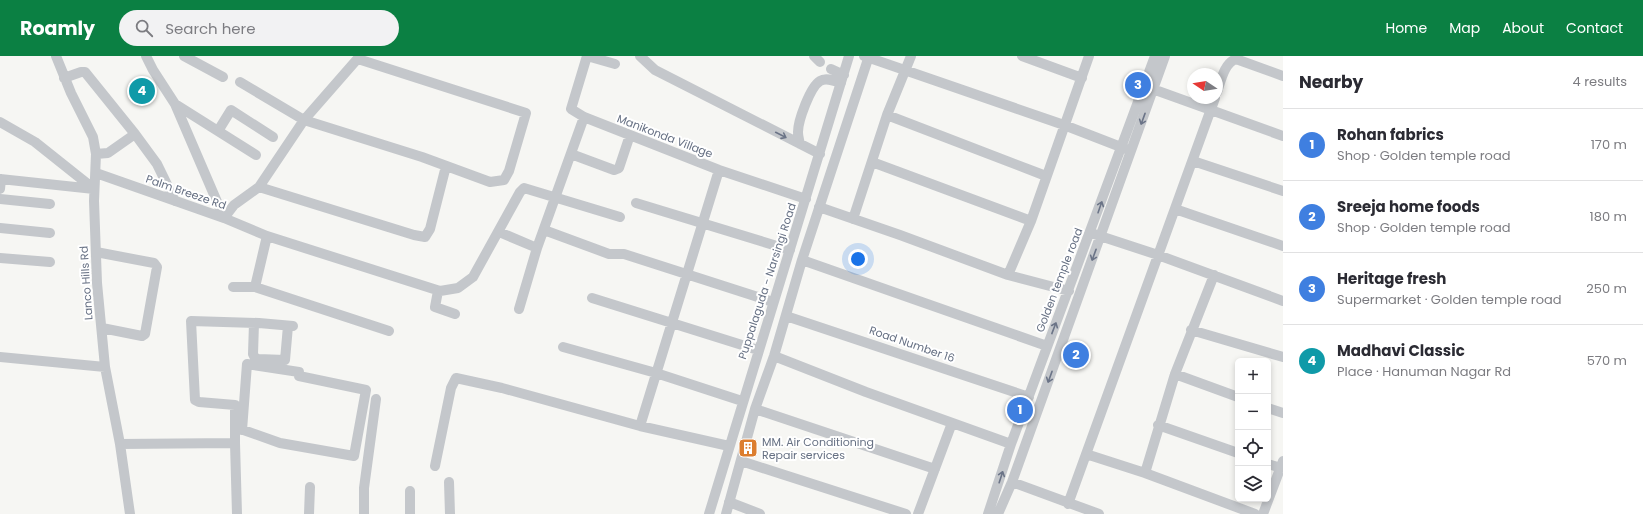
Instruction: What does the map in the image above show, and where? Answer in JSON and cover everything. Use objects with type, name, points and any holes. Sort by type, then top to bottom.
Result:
[{"type":"street","name":"Lanco Hills Rd","points":[[56,56],[64,78],[93,137],[96,154],[94,189],[96,252],[105,367],[120,444],[130,514]]},
{"type":"street","points":[[146,56],[175,104],[224,218],[234,205],[259,187],[304,120],[359,58],[526,113],[509,171],[504,180],[490,182],[446,166],[304,120],[240,82]]},
{"type":"street","points":[[184,56],[223,77]]},
{"type":"street","points":[[588,56],[615,64]]},
{"type":"street","name":"Manikonda Village","points":[[588,56],[570,106],[575,113],[719,170],[806,199]]},
{"type":"street","points":[[640,56],[655,70],[820,154]]},
{"type":"street","name":"Puppalaguda - Narsingi Road","points":[[709,514],[742,401],[820,154],[849,56]]},
{"type":"street","points":[[726,514],[755,409],[774,356],[802,260],[867,56],[1064,125],[1131,151]]},
{"type":"street","points":[[853,219],[887,114],[911,56]]},
{"type":"street","points":[[1022,56],[1082,78]]},
{"type":"street","points":[[1008,276],[1030,221],[1089,56]]},
{"type":"street","name":"Golden temple road","points":[[998,514],[1012,482],[1095,235],[1120,147],[1155,56]]},
{"type":"street","name":"Golden temple road","points":[[988,514],[1011,444],[1047,346],[1069,291],[1131,151],[1165,56]]},
{"type":"street","points":[[1223,76],[1231,61],[1236,59],[1283,76]]},
{"type":"street","points":[[831,69],[842,79]]},
{"type":"street","points":[[64,78],[85,72],[157,164],[175,201]]},
{"type":"street","points":[[800,144],[798,133],[799,124],[817,83],[824,80],[842,79]]},
{"type":"street","points":[[1144,86],[1283,136]]},
{"type":"street","points":[[175,104],[256,155]]},
{"type":"street","points":[[1068,504],[1213,104]]},
{"type":"street","points":[[218,131],[231,110],[273,137]]},
{"type":"street","points":[[887,114],[1046,176]]},
{"type":"street","points":[[518,308],[584,117]]},
{"type":"street","points":[[0,122],[35,142],[94,189]]},
{"type":"street","points":[[96,154],[108,153],[135,134]]},
{"type":"street","points":[[571,154],[614,170],[619,168],[630,135]]},
{"type":"street","points":[[1192,161],[1283,191]]},
{"type":"street","points":[[872,162],[1030,221]]},
{"type":"street","points":[[259,187],[414,235],[426,237],[430,229],[446,166]]},
{"type":"street","points":[[640,426],[719,170]]},
{"type":"street","name":"Palm Breeze Rd","points":[[96,173],[224,218],[267,236],[438,290]]},
{"type":"street","points":[[0,189],[1,179],[94,189]]},
{"type":"street","points":[[455,314],[434,307],[438,290],[458,288],[473,277],[520,192],[524,188],[620,217]]},
{"type":"street","points":[[0,199],[50,204]]},
{"type":"street","points":[[636,203],[790,250]]},
{"type":"street","points":[[819,207],[1008,276],[1069,291]]},
{"type":"street","points":[[1175,208],[1283,246]]},
{"type":"street","points":[[0,228],[50,233]]},
{"type":"street","points":[[544,230],[609,254],[624,254],[773,302]]},
{"type":"street","points":[[499,232],[538,248]]},
{"type":"street","points":[[1095,235],[1158,255],[1283,301]]},
{"type":"street","points":[[254,287],[267,236]]},
{"type":"street","points":[[96,252],[154,263],[157,267],[145,334],[142,336],[102,328]]},
{"type":"street","points":[[0,258],[50,262]]},
{"type":"street","points":[[802,260],[1047,346]]},
{"type":"street","points":[[1145,473],[1175,374],[1191,330],[1214,275]]},
{"type":"street","points":[[233,286],[254,287],[390,331]]},
{"type":"street","points":[[592,298],[758,350]]},
{"type":"street","name":"Road Number 16","points":[[786,316],[1029,397]]},
{"type":"street","points":[[239,429],[235,405],[199,402],[195,400],[191,321],[254,323],[291,326],[285,360],[255,358],[253,354],[254,323]]},
{"type":"street","points":[[1191,330],[1283,357]]},
{"type":"street","points":[[563,347],[656,373],[742,401]]},
{"type":"street","points":[[774,356],[866,392],[1011,444]]},
{"type":"street","points":[[0,357],[105,367]]},
{"type":"street","points":[[237,514],[235,442],[239,429],[247,364],[299,372],[299,376],[366,390],[354,456],[280,444],[239,429]]},
{"type":"street","points":[[1175,374],[1235,396]]},
{"type":"street","points":[[435,466],[451,388],[456,378],[502,388],[640,426],[729,446]]},
{"type":"street","points":[[364,514],[364,488],[376,399]]},
{"type":"street","points":[[755,409],[935,469]]},
{"type":"street","points":[[1271,409],[1283,413]]},
{"type":"street","points":[[918,514],[952,423]]},
{"type":"street","points":[[1158,426],[1235,452]]},
{"type":"street","points":[[120,444],[235,442]]},
{"type":"street","points":[[1086,454],[1145,473],[1229,510],[1255,514]]},
{"type":"street","points":[[741,461],[906,514]]},
{"type":"street","points":[[1263,514],[1282,465],[1271,464]]},
{"type":"street","points":[[449,482],[450,514]]},
{"type":"street","points":[[1012,482],[1098,514]]},
{"type":"street","points":[[309,514],[310,487]]},
{"type":"street","points":[[410,491],[410,514]]},
{"type":"street","points":[[729,502],[760,514]]},
{"type":"place","name":"Heritage fresh","points":[[1138,85]]},
{"type":"place","name":"Madhavi Classic","points":[[142,91]]},
{"type":"place","name":"Sreeja home foods","points":[[1076,355]]},
{"type":"place","name":"Rohan fabrics","points":[[1020,410]]},
{"type":"place","name":"MM. Air Conditioning Repair services","points":[[748,448]]}]
